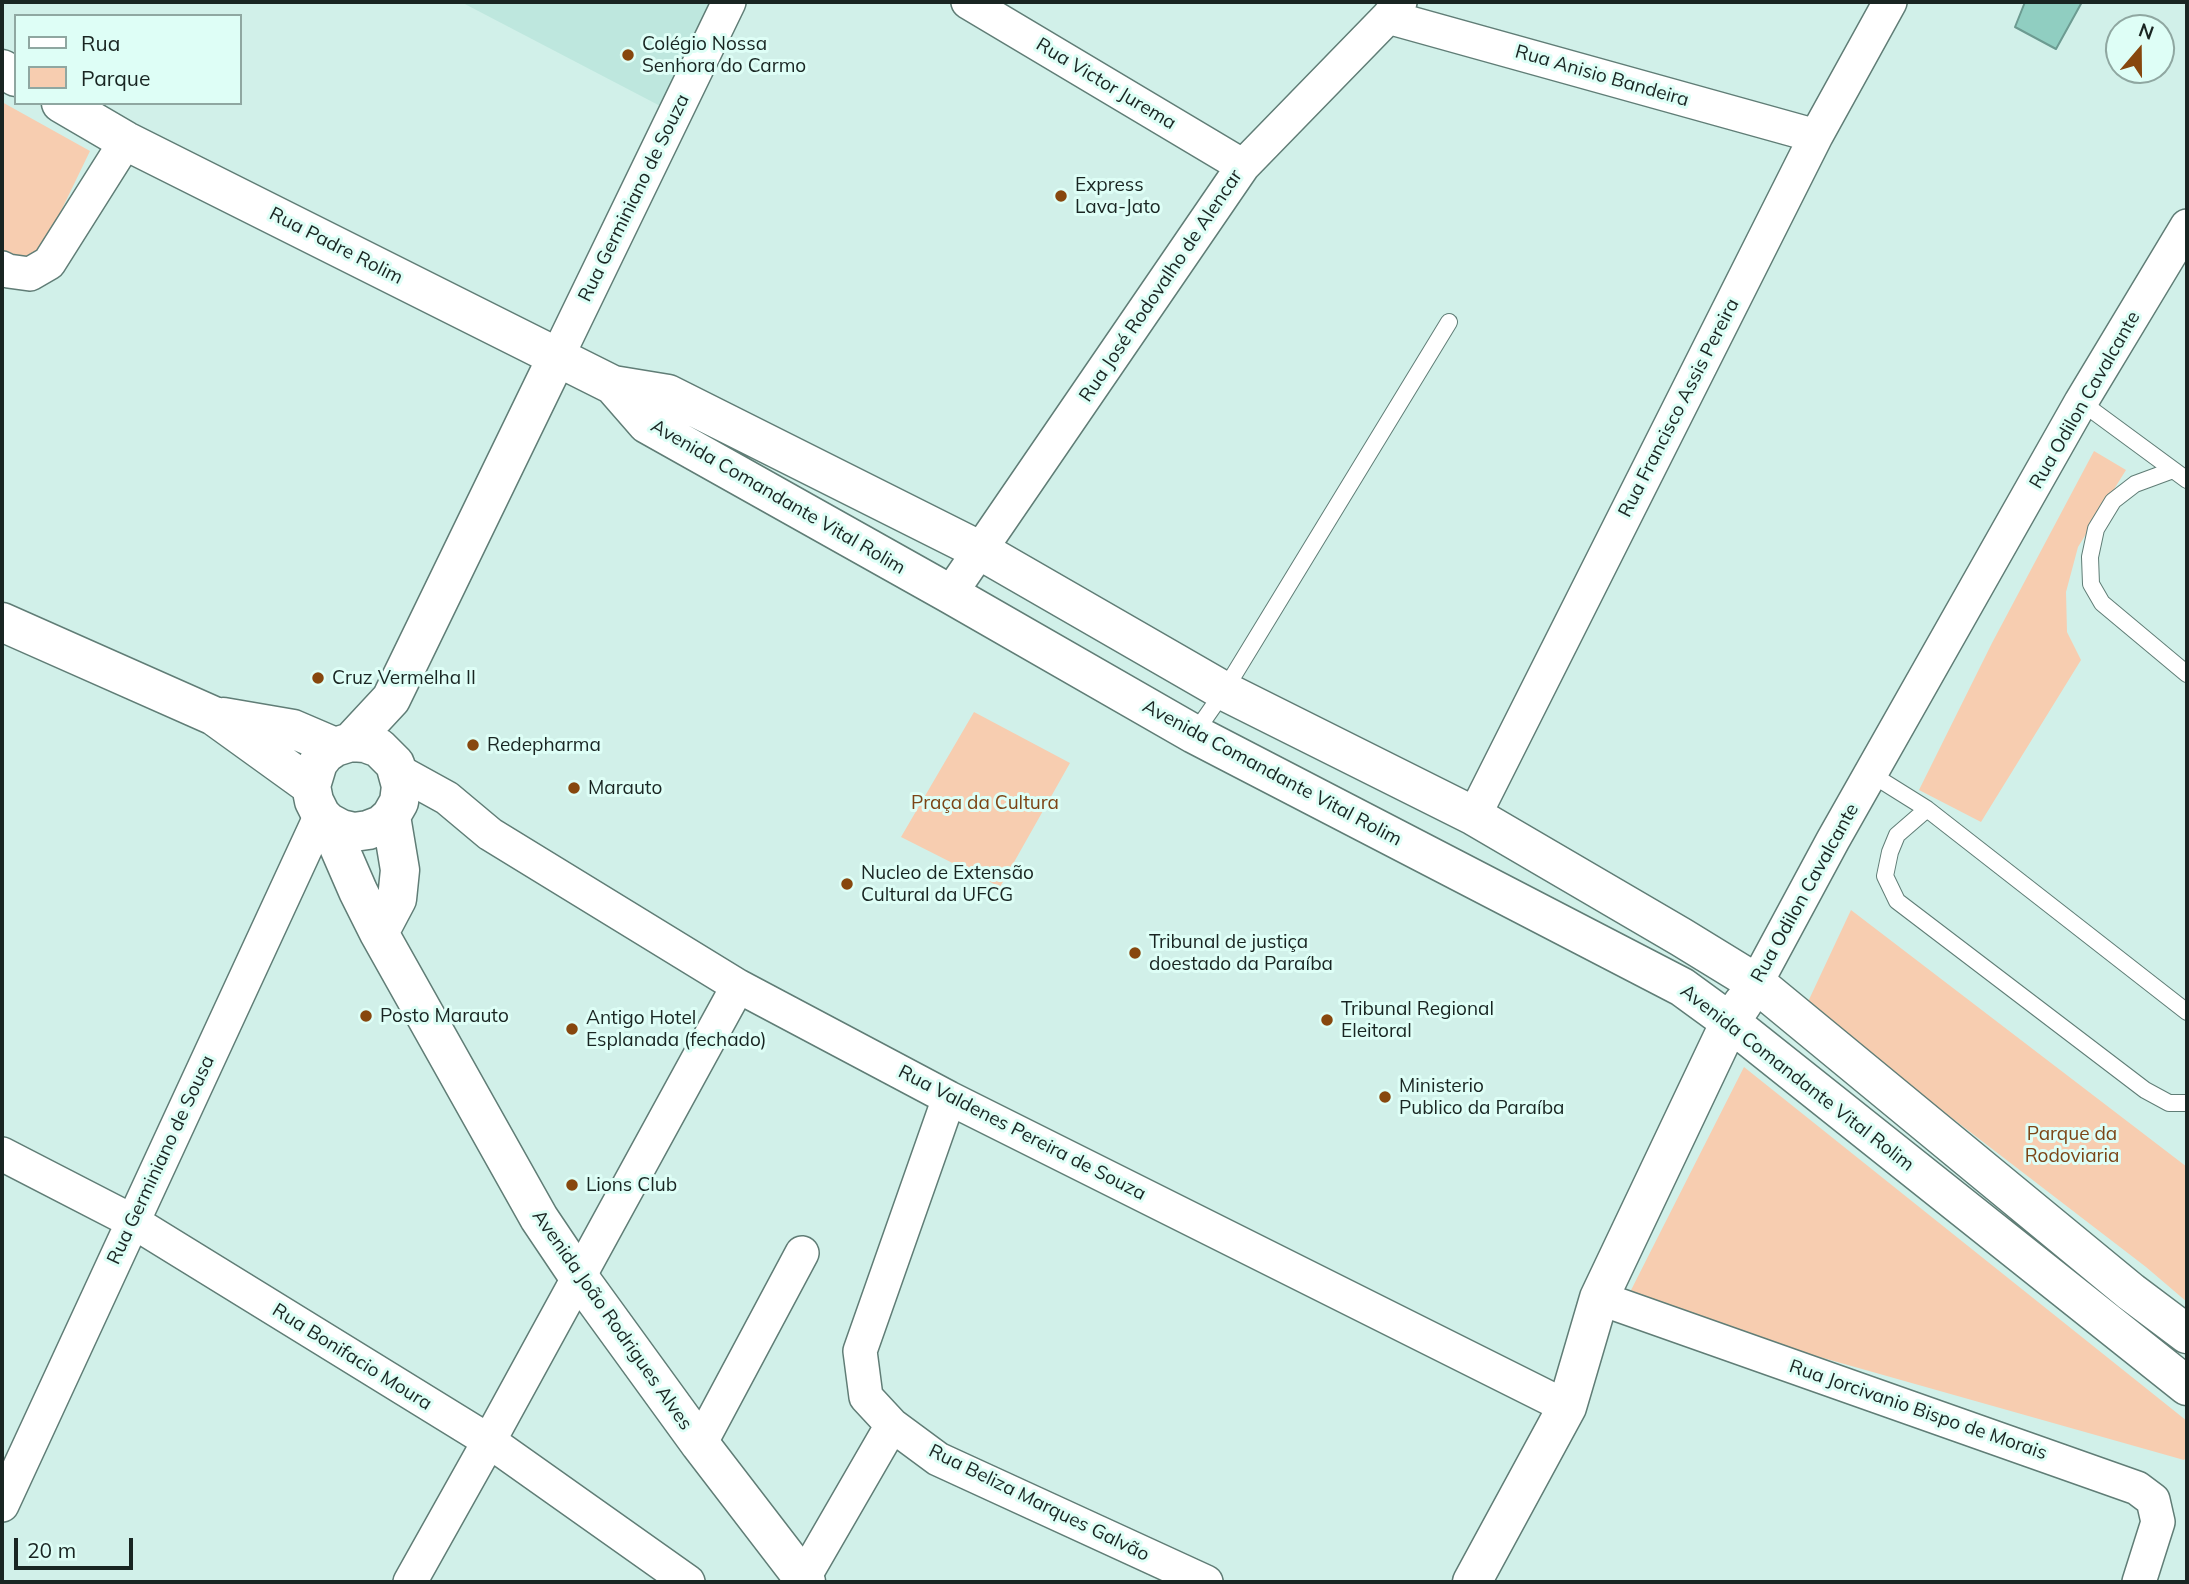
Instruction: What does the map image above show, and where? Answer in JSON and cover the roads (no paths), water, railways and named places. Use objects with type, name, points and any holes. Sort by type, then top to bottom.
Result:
[{"type":"main road","name":"Rua Padre Rolim","points":[[64,105],[126,141],[613,385]]},
{"type":"main road","points":[[320,808],[318,763],[325,754],[343,744],[391,699],[557,356]]},
{"type":"main road","name":"Avenida Comandante Vital Rolim","points":[[613,385],[668,394],[981,551],[1224,691],[1474,816],[1681,937],[1756,983],[2131,1293],[2187,1334]]},
{"type":"main road","name":"Avenida Comandante Vital Rolim","points":[[613,385],[646,424],[1194,734],[1682,987],[1730,1021],[2187,1387]]},
{"type":"main road","points":[[2,622],[214,716],[293,729],[343,744],[365,743],[379,748],[395,787],[381,825],[354,832],[341,829],[214,716]]},
{"type":"main road","points":[[379,933],[397,900],[400,870],[391,699]]},
{"type":"main road","name":"Avenida João Rodrigues Alves","points":[[320,808],[379,933],[539,1218],[700,1444],[803,1581]]},
{"type":"main road","name":"Rua Odilon Cavalcante","points":[[1472,1582],[1567,1407],[1600,1298],[1730,1021],[1756,983]]},
{"type":"street","name":"Rua Germiniano de Souza","points":[[557,356],[729,2]]},
{"type":"street","name":"Rua Victor Jurema","points":[[968,2],[1243,166]]},
{"type":"street","name":"Rua Francisco Assis Pereira","points":[[1474,816],[1816,136],[1890,2]]},
{"type":"street","name":"Rua José Rodovalho de Alencar","points":[[950,594],[1243,166],[1394,9]]},
{"type":"street","name":"Rua Anisio Bandeira","points":[[1394,9],[1816,136]]},
{"type":"street","points":[[2,268],[30,274],[50,263],[126,141]]},
{"type":"street","name":"Rua Odilon Cavalcante","points":[[1756,983],[1833,840],[2081,402],[2187,226]]},
{"type":"street","name":"Rua Valdenes Pereira de Souza","points":[[395,787],[490,834],[738,986],[949,1098],[1567,1407]]},
{"type":"street","name":"Rua Germiniano de Sousa","points":[[2,1505],[320,808]]},
{"type":"street","points":[[410,1582],[738,986]]},
{"type":"street","name":"Rua Beliza Marques Galvão","points":[[949,1098],[860,1351],[866,1398],[892,1425],[938,1459],[1206,1582]]},
{"type":"street","name":"Rua Bonifacio Moura","points":[[2,1154],[132,1221],[489,1441],[688,1582]]},
{"type":"street","points":[[700,1444],[802,1254]]},
{"type":"street","name":"Rua Jorcivanio Bispo de Morais","points":[[1600,1298],[2137,1488],[2154,1500],[2158,1522],[2139,1582]]},
{"type":"street","points":[[803,1581],[892,1425]]},
{"type":"lane","points":[[1194,734],[1224,691],[1449,322]]},
{"type":"lane","points":[[2081,402],[2187,480]]},
{"type":"lane","points":[[2173,470],[2134,484],[2113,501],[2096,529],[2090,557],[2091,584],[2102,603],[2187,674]]},
{"type":"lane","points":[[1871,774],[1927,809],[2187,1012]]},
{"type":"lane","points":[[1927,809],[1897,835],[1890,852],[1885,876],[1897,901],[2145,1090],[2169,1103],[2187,1102]]},
{"type":"place","name":"Colégio Nossa Senhora do Carmo","points":[[628,55]]},
{"type":"place","name":"Express Lava-Jato","points":[[1061,196]]},
{"type":"place","name":"Cruz Vermelha II","points":[[318,678]]},
{"type":"place","name":"Redepharma","points":[[473,745]]},
{"type":"place","name":"Marauto","points":[[574,788]]},
{"type":"place","name":"Nucleo de Extensão Cultural da UFCG","points":[[847,884]]},
{"type":"place","name":"Tribunal de justiça doestado da Paraíba","points":[[1135,953]]},
{"type":"place","name":"Posto Marauto","points":[[366,1016]]},
{"type":"place","name":"Tribunal Regional Eleitoral","points":[[1327,1020]]},
{"type":"place","name":"Antigo Hotel Esplanada (fechado)","points":[[572,1029]]},
{"type":"place","name":"Ministerio Publico da Paraíba","points":[[1385,1097]]},
{"type":"place","name":"Lions Club","points":[[572,1185]]},
{"type":"park label","name":"Praça da Cultura","points":[[985,803]]},
{"type":"park label","name":"Parque da Rodoviaria","points":[[2072,1145]]}]
